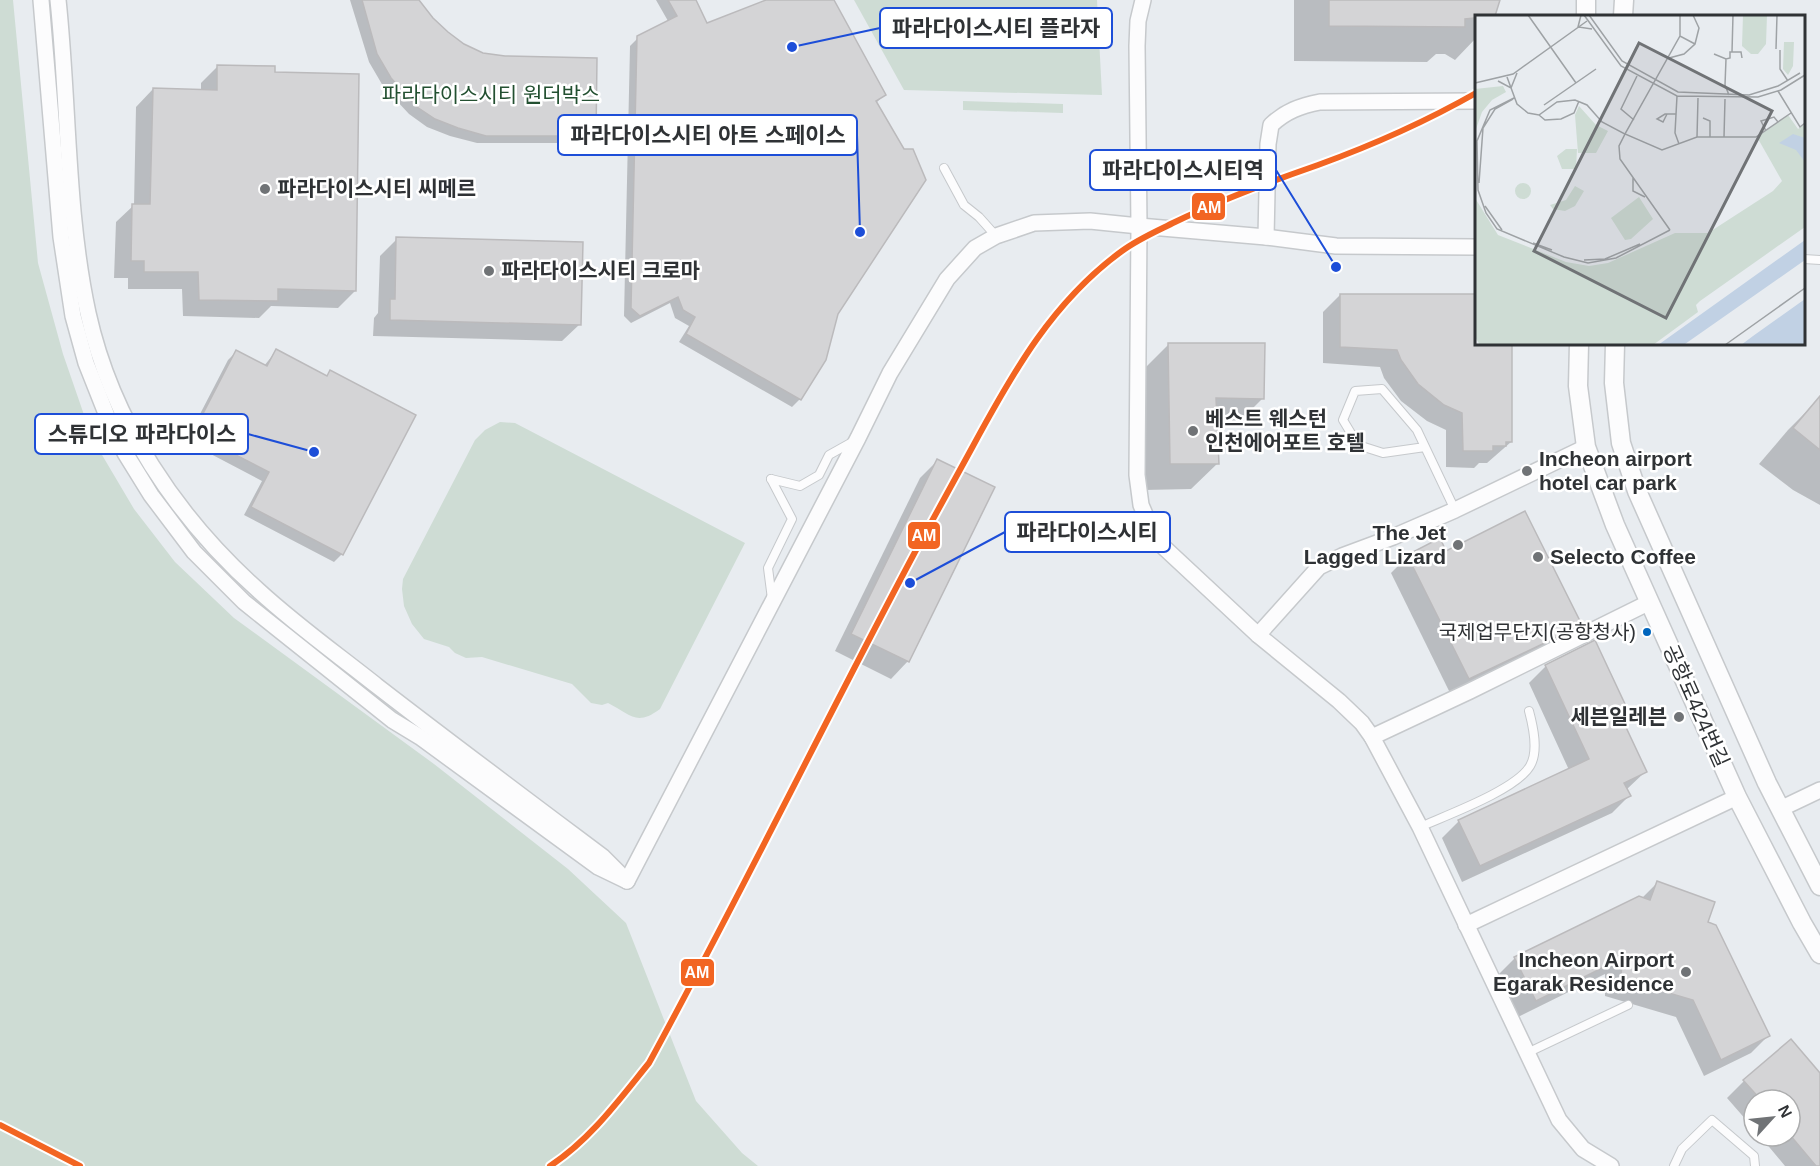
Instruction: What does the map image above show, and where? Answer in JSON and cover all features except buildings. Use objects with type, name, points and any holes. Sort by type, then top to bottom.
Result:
[{"type":"street","points":[[41,0],[61,237],[73,316],[86,363],[109,422],[151,495],[194,552],[244,602],[287,637],[392,720],[430,744],[598,867],[627,881]]},
{"type":"street","points":[[58,0],[76,235],[88,314],[102,363],[129,426],[157,475],[193,525],[259,592],[437,733],[603,857],[627,881]]},
{"type":"street","points":[[1143,0],[1138,21],[1137,46],[1136,434],[1137,475],[1141,505],[1156,540],[1258,635],[1339,701],[1362,723],[1372,737],[1420,827],[1559,1120],[1583,1149],[1611,1166]]},
{"type":"street","points":[[1623,15],[1624,0]]},
{"type":"street","points":[[1266,237],[1271,125],[1283,114],[1299,106],[1320,102],[1475,101]]},
{"type":"street","points":[[627,881],[890,373],[947,279],[975,248],[996,236],[1034,223],[1090,221],[1266,237],[1335,246],[1475,247]]},
{"type":"street","name":"공항로424번길","points":[[1578,345],[1578,386],[1586,447],[1615,525],[1737,797],[1820,954]]},
{"type":"street","name":"공항로424번길","points":[[1615,345],[1614,383],[1621,443],[1631,472],[1699,633],[1780,809],[1820,886]]},
{"type":"street","points":[[1258,635],[1319,567],[1455,510],[1586,447]]},
{"type":"street","points":[[1372,737],[1650,602]]},
{"type":"street","points":[[1780,809],[1820,790]]},
{"type":"street","points":[[1466,925],[1737,797]]},
{"type":"lane","points":[[944,168],[964,205],[979,217],[996,236]]},
{"type":"lane","points":[[1425,447],[1383,453],[1358,445],[1342,420],[1355,390],[1382,389],[1417,430],[1455,510]]},
{"type":"lane","points":[[773,602],[768,568],[792,519],[771,479],[800,486],[819,475],[829,455],[858,438]]},
{"type":"lane","points":[[1420,827],[1511,785],[1531,765],[1535,736],[1528,711]]},
{"type":"lane","points":[[1527,1053],[1628,1005]]},
{"type":"lane","points":[[1674,1166],[1682,1149],[1712,1120],[1754,1156],[1755,1166]]},
{"type":"shaded area","points":[[0,0],[13,0],[38,263],[63,354],[92,438],[134,509],[175,562],[234,618],[434,764],[568,869],[626,923],[696,1101],[742,1153],[758,1166],[0,1166]]},
{"type":"shaded area","points":[[854,0],[1097,0],[1102,95],[904,90]]},
{"type":"shaded area","points":[[963,101],[1063,104],[1063,113],[963,110]]},
{"type":"shaded area","points":[[500,422],[515,423],[745,543],[660,709],[652,714],[639,718],[633,717],[608,703],[602,705],[591,703],[572,684],[482,657],[466,658],[449,647],[424,639],[412,624],[404,606],[403,579],[475,440],[485,430]]},
{"type":"transit line","name":"AM","points":[[550,1166],[565,1156],[591,1132],[649,1063],[915,552],[1003,391],[1055,315],[1097,271],[1148,235],[1228,199],[1379,141],[1438,114],[1475,94]]},
{"type":"transit line","name":"AM","points":[[0,1125],[80,1166]]},
{"type":"place","name":"파라다이스시티 플라자","points":[[792,47]]},
{"type":"place","name":"파라다이스시티 씨메르","points":[[265,189]]},
{"type":"place","name":"파라다이스시티 아트 스페이스","points":[[860,232]]},
{"type":"place","name":"파라다이스시티역","points":[[1336,267]]},
{"type":"place","name":"파라다이스시티 크로마","points":[[489,271]]},
{"type":"place","name":"베스트 웨스턴 인천에어포트 호텔","points":[[1193,431]]},
{"type":"place","name":"스튜디오 파라다이스","points":[[314,452]]},
{"type":"place","name":"Incheon airport hotel car park","points":[[1527,471]]},
{"type":"place","name":"The Jet Lagged Lizard","points":[[1458,545]]},
{"type":"place","name":"Selecto Coffee","points":[[1538,557]]},
{"type":"place","name":"파라다이스시티","points":[[910,583]]},
{"type":"place","name":"국제업무단지(공항청사)","points":[[1647,632]]},
{"type":"place","name":"세븐일레븐","points":[[1679,717]]},
{"type":"place","name":"Incheon Airport Egarak Residence","points":[[1686,972]]},
{"type":"park label","name":"파라다이스시티 원더박스","points":[[491,95]]}]
